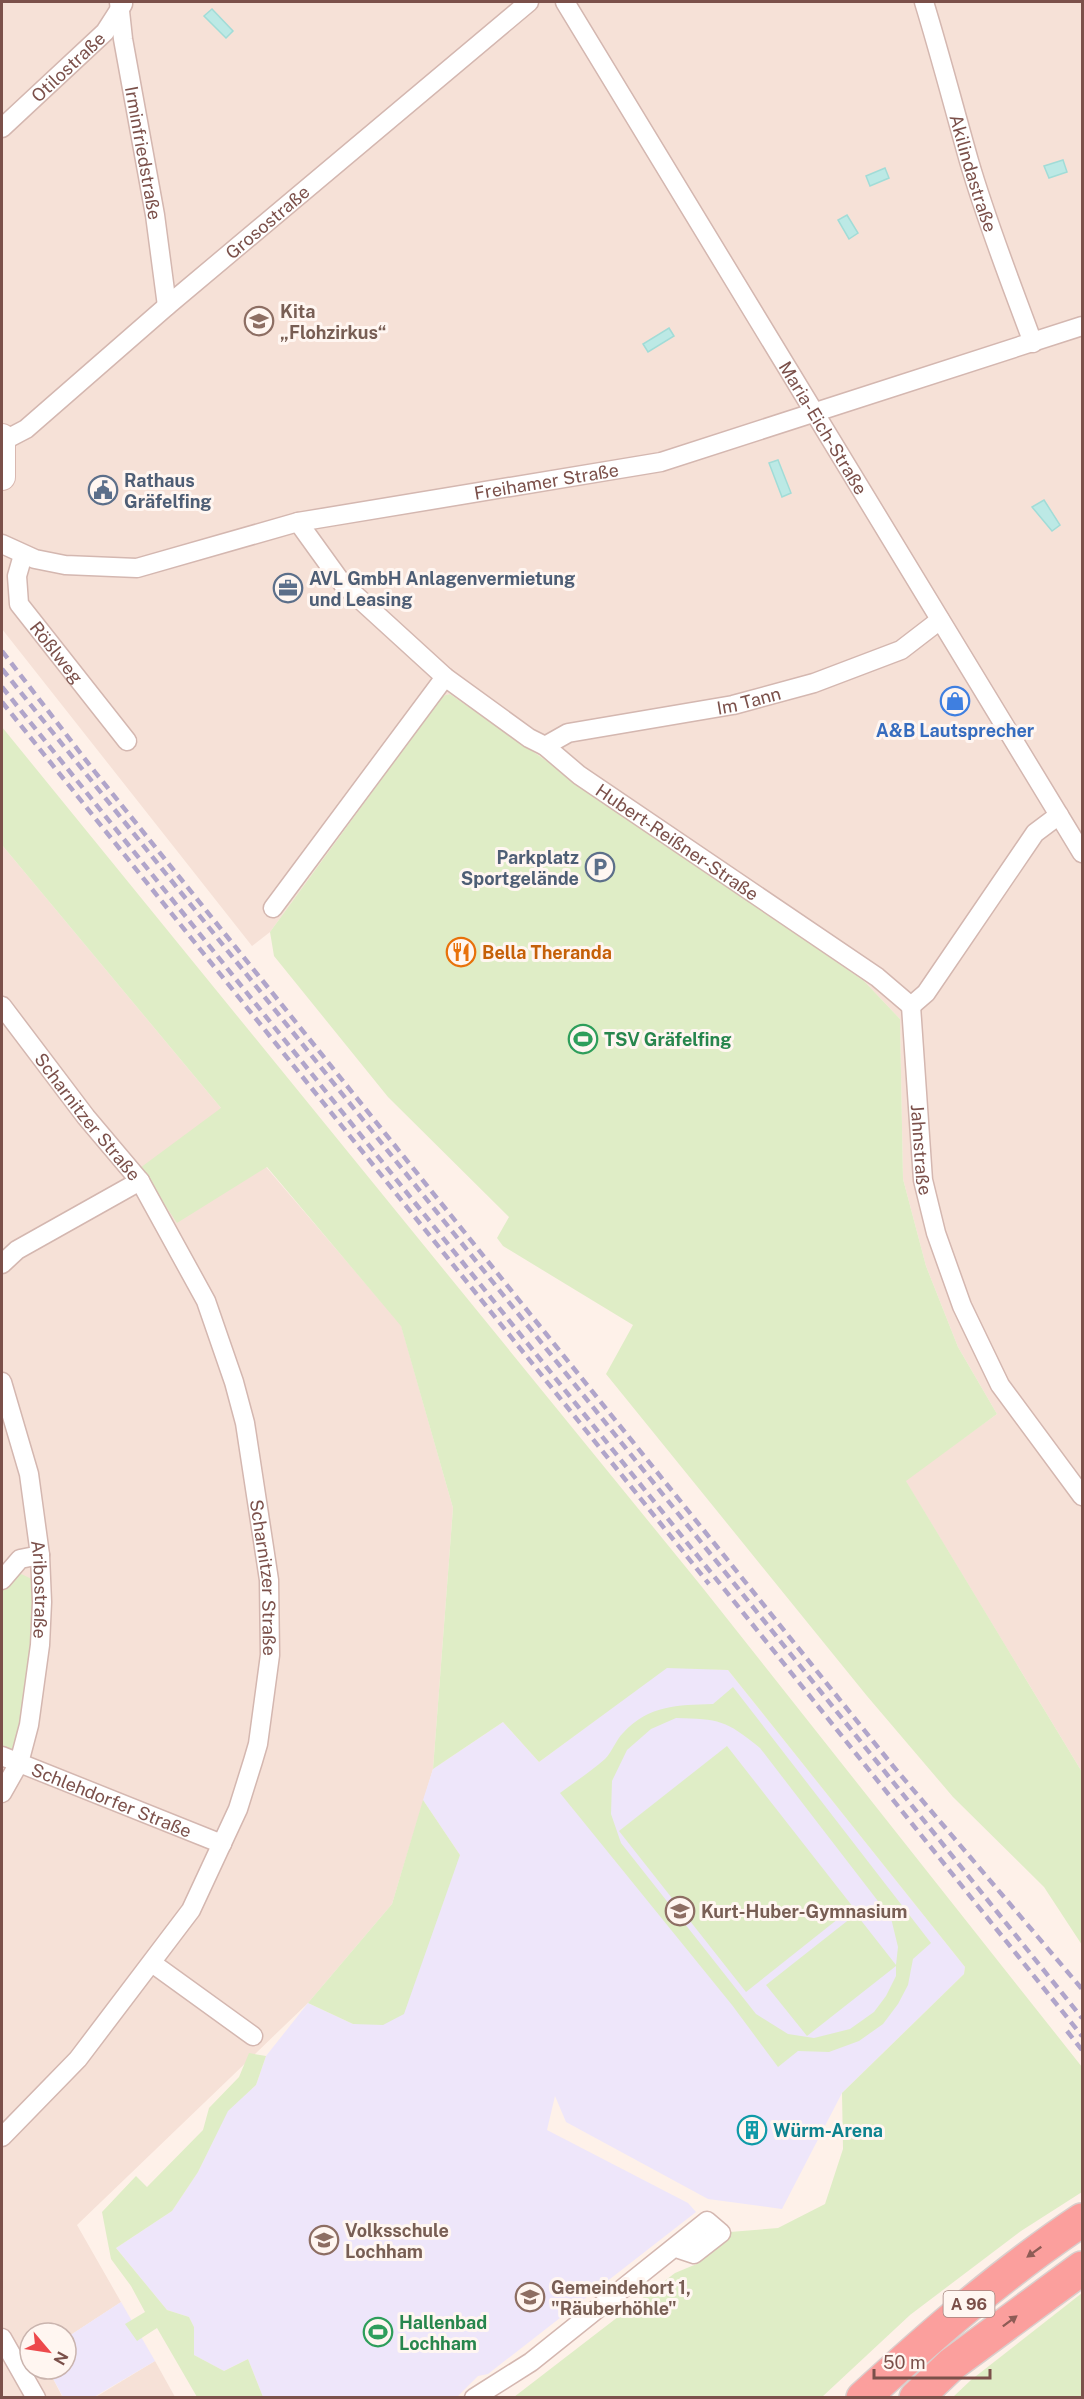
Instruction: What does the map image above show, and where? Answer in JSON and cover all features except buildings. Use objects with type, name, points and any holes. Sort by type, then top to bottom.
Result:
[{"type":"highway","name":"A 96","points":[[863,2397],[929,2337],[1024,2260],[1083,2220]]},
{"type":"highway","name":"A 96","points":[[916,2397],[952,2364],[1083,2268]]},
{"type":"street","name":"Grosostraße","points":[[2,439],[26,429],[167,306],[529,2]]},
{"type":"street","name":"Maria-Eich-Straße","points":[[565,2],[1083,853]]},
{"type":"street","name":"Akilindastraße","points":[[924,2],[948,79],[969,161],[991,229],[1033,343]]},
{"type":"street","name":"Irminfriedstraße","points":[[120,3],[123,39],[155,215],[167,306]]},
{"type":"street","name":"Otilostraße","points":[[2,128],[105,32],[120,3]]},
{"type":"street","name":"Freihamer Straße","points":[[2,544],[22,555],[55,563],[86,568],[137,568],[298,522],[661,462],[1083,326]]},
{"type":"street","points":[[2,439],[2,477]]},
{"type":"street","name":"Hubert-Reißner-Straße","points":[[298,522],[342,583],[445,677],[529,738],[545,746],[579,775],[877,976],[911,1006]]},
{"type":"street","name":"Rößlweg","points":[[22,555],[17,576],[19,604],[127,741]]},
{"type":"street","name":"Im Tann","points":[[545,746],[568,733],[733,705],[814,683],[902,650],[940,620]]},
{"type":"street","points":[[273,908],[445,677]]},
{"type":"street","points":[[911,1006],[926,993],[1035,833],[1059,815]]},
{"type":"street","name":"Scharnitzer Straße","points":[[2,1006],[86,1117],[140,1181],[206,1301],[234,1382],[251,1457],[269,1580],[270,1655],[258,1744],[238,1809],[191,1910],[78,2059],[2,2137]]},
{"type":"street","name":"Jahnstraße","points":[[911,1006],[923,1180],[936,1233],[962,1306],[1000,1385],[1083,1496]]},
{"type":"street","points":[[2,1264],[17,1250],[140,1181]]},
{"type":"street","name":"Aribostraße","points":[[2,1382],[29,1474],[40,1555],[42,1602],[40,1645],[29,1725],[19,1763],[2,1793]]},
{"type":"street","points":[[2,1580],[20,1559],[40,1555]]},
{"type":"street","name":"Schlehdorfer Straße","points":[[2,1756],[222,1844]]},
{"type":"street","points":[[152,1964],[253,2036]]},
{"type":"street","points":[[474,2397],[531,2362],[676,2248]]},
{"type":"street","points":[[2,2338],[36,2397]]},
{"type":"shaded area","points":[[2,2],[1082,2],[1082,1772],[905,1480],[997,1414],[958,1347],[926,1266],[903,1179],[900,1019],[864,981],[450,694],[442,696],[270,932],[252,946],[2,629]]},
{"type":"shaded area","points":[[2,845],[221,1108],[266,1167],[401,1325],[453,1508],[433,1769],[392,1904],[308,2003],[77,2225],[121,2302],[78,2330],[78,2321],[18,2321],[18,2381],[54,2381],[63,2398],[2,2397]]},
{"type":"shaded area","points":[[667,1667],[728,1670],[965,1967],[964,1974],[842,2093],[782,2209],[708,2199],[566,2122],[555,2096],[547,2130],[688,2203],[696,2212],[488,2374],[478,2376],[457,2397],[263,2397],[248,2359],[224,2371],[194,2355],[194,2327],[189,2317],[167,2310],[116,2248],[172,2211],[198,2172],[228,2110],[256,2085],[266,2056],[308,2003],[353,2024],[460,1855],[423,1800],[433,1769],[503,1722],[539,1762]]},
{"type":"shaded area","points":[[121,2302],[155,2361],[94,2397],[63,2397],[54,2381],[78,2381],[78,2330]]},
{"type":"shaded area","points":[[155,2361],[175,2397],[94,2398]]},
{"type":"green space","points":[[450,694],[864,981],[900,1019],[903,1179],[926,1266],[958,1347],[997,1414],[906,1481],[1082,1772],[1082,1945],[1044,1887],[953,1797],[867,1696],[606,1374],[633,1325],[503,1246],[497,1238],[509,1217],[388,1097],[274,956],[270,932],[442,696]]},
{"type":"green space","points":[[2,727],[702,1587],[1082,2067],[1082,2192],[1021,2231],[910,2315],[822,2397],[514,2397],[675,2273],[699,2263],[730,2232],[778,2228],[825,2204],[843,2149],[842,2093],[964,1974],[965,1967],[728,1670],[667,1668],[539,1762],[503,1722],[433,1769],[453,1508],[401,1326],[267,1167],[177,1223],[140,1168],[221,1108],[2,845]]},
{"type":"green space","points":[[19,1573],[34,1580],[33,1658],[16,1747],[9,1753],[2,1750],[2,1590]]},
{"type":"green space","points":[[733,1687],[931,1943],[913,1959],[908,1985],[898,2004],[883,2024],[859,2041],[829,2052],[798,2051],[778,2067],[732,2005],[560,1793],[605,1759],[623,1733],[643,1717],[664,1708],[713,1704]],"holes":[[[676,1718],[691,1718],[730,1726],[760,1748],[891,1918],[898,1947],[896,1965],[856,1914],[766,1985],[807,2036],[896,1966],[896,1976],[886,1996],[874,2012],[850,2029],[814,2038],[788,2034],[756,2014],[621,1843],[611,1814],[612,1781],[627,1750],[651,1729]]]},
{"type":"green space","points":[[727,1746],[853,1907],[746,1992],[619,1831]]},
{"type":"green space","points":[[423,1800],[460,1855],[404,2014],[383,2025],[353,2024],[308,2003],[392,1904]]},
{"type":"green space","points":[[249,2053],[266,2056],[256,2085],[228,2111],[198,2172],[172,2211],[116,2248],[167,2310],[189,2317],[194,2327],[194,2355],[224,2371],[248,2359],[263,2397],[197,2397],[157,2328],[137,2341],[125,2324],[145,2312],[131,2286],[111,2259],[102,2212],[136,2176],[147,2187],[203,2130],[209,2108],[239,2077]]},
{"type":"green space","points":[[1082,2293],[1082,2397],[953,2397],[971,2380]]},
{"type":"water","points":[[212,9],[233,31],[226,38],[204,16]]},
{"type":"water","points":[[1063,160],[1067,172],[1049,178],[1044,166]]},
{"type":"water","points":[[885,168],[889,178],[870,186],[866,176]]},
{"type":"water","points":[[847,215],[858,233],[849,239],[838,220]]},
{"type":"water","points":[[669,328],[674,336],[648,352],[643,344]]},
{"type":"water","points":[[778,460],[791,493],[782,497],[769,463]]},
{"type":"water","points":[[1044,500],[1060,525],[1052,531],[1032,507]]},
{"type":"railway","points":[[2,651],[95,772],[893,1766],[1082,1989]]},
{"type":"railway","points":[[2,669],[1082,2018]]},
{"type":"railway","points":[[2,687],[1082,2036]]},
{"type":"railway","points":[[2,702],[709,1584]]},
{"type":"railway","points":[[1067,2031],[1082,2050]]},
{"type":"place","name":"Kita „Flohzirkus“","points":[[259,321]]},
{"type":"place","name":"Rathaus Gräfelfing","points":[[103,490]]},
{"type":"place","name":"AVL GmbH Anlagenvermietung und Leasing","points":[[288,588]]},
{"type":"place","name":"A&B Lautsprecher","points":[[955,701]]},
{"type":"place","name":"Parkplatz Sportgelände","points":[[600,867]]},
{"type":"place","name":"Bella Theranda","points":[[461,952]]},
{"type":"place","name":"TSV Gräfelfing","points":[[583,1039]]},
{"type":"place","name":"Kurt-Huber-Gymnasium","points":[[680,1911]]},
{"type":"place","name":"Würm-Arena","points":[[752,2130]]},
{"type":"place","name":"Volksschule Lochham","points":[[324,2240]]},
{"type":"place","name":"Gemeindehort 1, \"Räuberhöhle\"","points":[[530,2297]]},
{"type":"place","name":"Hallenbad Lochham","points":[[378,2332]]}]
